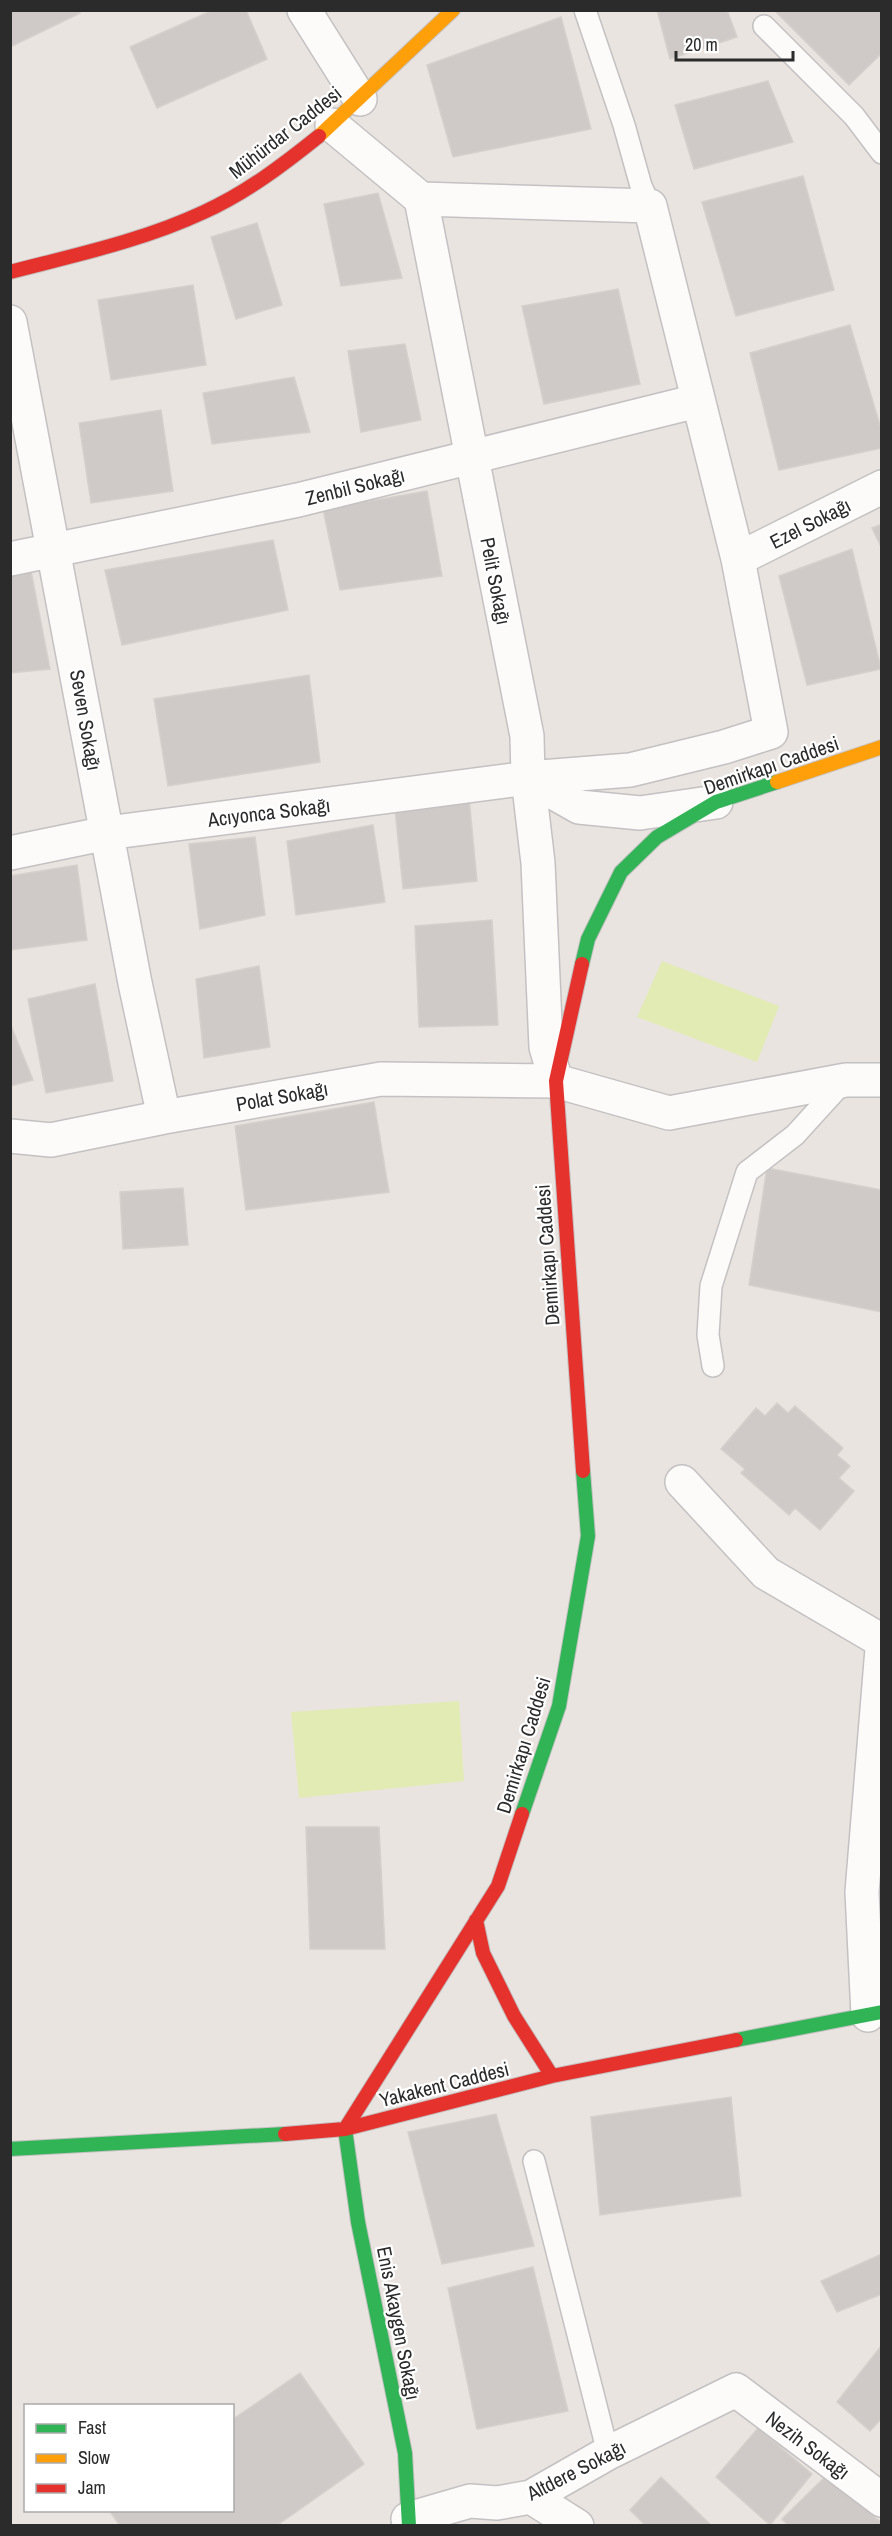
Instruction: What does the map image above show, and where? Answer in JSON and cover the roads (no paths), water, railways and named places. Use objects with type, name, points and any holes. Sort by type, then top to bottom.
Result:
[{"type":"street","points":[[304,10],[360,99]]},
{"type":"street","name":"Mühürdar Caddesi","points":[[10,272],[137,237],[185,220],[230,199],[268,175],[332,125],[453,10]]},
{"type":"street","points":[[332,125],[420,198],[650,206],[738,559]]},
{"type":"street","name":"Pelit Sokağı","points":[[420,198],[527,736],[528,778],[538,863],[546,1047],[556,1081]]},
{"type":"street","name":"Seven Sokağı","points":[[10,322],[135,982],[164,1117]]},
{"type":"street","name":"Zenbil Sokağı","points":[[10,559],[298,500],[697,401]]},
{"type":"street","name":"Ezel Sokağı","points":[[738,559],[882,487]]},
{"type":"street","name":"Acıyonca Sokağı","points":[[10,853],[107,833],[528,778],[630,770],[723,747],[771,732],[738,559]]},
{"type":"street","name":"Demirkapı Caddesi","points":[[345,2129],[498,1886],[560,1706],[588,1536],[556,1081],[588,939],[621,872],[657,837],[716,802],[882,747]]},
{"type":"street","points":[[528,778],[579,807],[640,813],[716,802]]},
{"type":"street","name":"Polat Sokağı","points":[[10,1136],[51,1140],[164,1117],[381,1079],[556,1081],[669,1113],[846,1080],[882,1080]]},
{"type":"street","points":[[682,1482],[766,1573],[882,1641]]},
{"type":"street","points":[[875,2014],[862,1892],[879,1714],[882,1649]]},
{"type":"street","points":[[476,1920],[483,1953],[514,2016],[552,2076]]},
{"type":"street","name":"Yakakent Caddesi","points":[[10,2149],[238,2138],[345,2129],[552,2076],[875,2014]]},
{"type":"street","name":"Enis Akaygen Sokağı","points":[[345,2129],[358,2222],[405,2454],[409,2522]]},
{"type":"street","name":"Altdere Sokağı","points":[[409,2522],[470,2501],[497,2503],[531,2497],[608,2454],[736,2390]]},
{"type":"street","name":"Nezih Sokağı","points":[[736,2390],[882,2500]]},
{"type":"street","points":[[531,2497],[577,2526]]},
{"type":"lane","points":[[585,10],[624,125],[636,170],[650,206]]},
{"type":"lane","points":[[764,26],[854,116],[882,153]]},
{"type":"lane","points":[[713,1366],[708,1335],[711,1286],[747,1172],[795,1135],[846,1080]]},
{"type":"lane","points":[[534,2162],[608,2454]]}]
